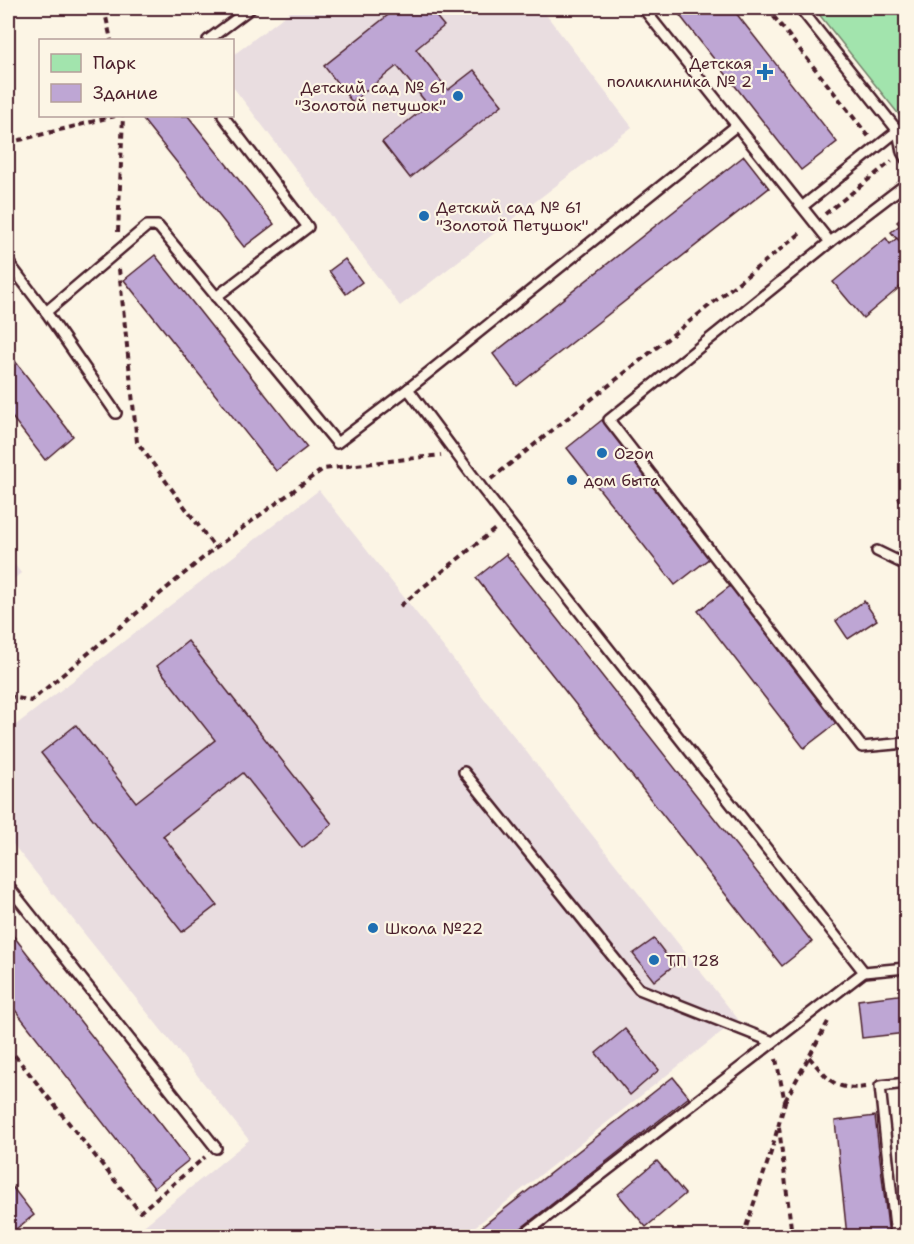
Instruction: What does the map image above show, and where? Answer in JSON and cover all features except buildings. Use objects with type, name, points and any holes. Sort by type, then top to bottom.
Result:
[{"type":"lane","points":[[209,39],[251,8]]},
{"type":"lane","points":[[643,8],[830,242]]},
{"type":"lane","points":[[800,8],[898,131],[904,155]]},
{"type":"lane","points":[[216,297],[308,227],[224,117]]},
{"type":"lane","points":[[803,206],[906,124]]},
{"type":"lane","points":[[46,312],[147,226],[158,226],[337,443],[408,389],[736,126]]},
{"type":"lane","points":[[906,183],[609,420],[862,747],[906,743]]},
{"type":"lane","points":[[8,262],[46,312],[116,413]]},
{"type":"lane","points":[[408,389],[481,487],[864,972]]},
{"type":"lane","points":[[877,551],[906,565]]},
{"type":"lane","points":[[465,772],[639,989],[772,1042]]},
{"type":"lane","points":[[8,886],[216,1148]]},
{"type":"lane","points":[[522,1236],[864,972],[906,968]]},
{"type":"lane","points":[[896,1236],[880,1086],[906,1083]]},
{"type":"path","points":[[104,8],[111,39]]},
{"type":"path","points":[[767,8],[877,147]]},
{"type":"path","points":[[8,144],[111,117]]},
{"type":"path","points":[[123,117],[117,250],[136,442],[215,548]]},
{"type":"path","points":[[481,487],[815,222],[904,155]]},
{"type":"path","points":[[8,696],[31,701],[215,548],[323,469],[456,453]]},
{"type":"path","points":[[400,606],[507,519]]},
{"type":"path","points":[[743,1236],[785,1102],[832,1015]]},
{"type":"path","points":[[772,1042],[785,1102]]},
{"type":"path","points":[[8,1047],[140,1212],[216,1148]]},
{"type":"path","points":[[809,1057],[829,1080],[848,1090],[880,1086]]},
{"type":"path","points":[[779,1123],[792,1236]]},
{"type":"shaded area","name":"Детский сад № 61 \"Золотой Петушок\"","points":[[295,8],[541,8],[632,127],[400,306],[234,88],[234,54]]},
{"type":"shaded area","name":"Школа №22","points":[[319,490],[738,1019],[463,1236],[136,1236],[134,1234],[249,1140],[8,838],[8,731]]},
{"type":"shaded area","points":[[8,556],[21,573],[8,584]]},
{"type":"green space","points":[[814,8],[906,8],[906,111],[900,116]]},
{"type":"place","name":"Детская поликлиника № 2","points":[[765,72]]},
{"type":"place","name":"Детский сад № 61 \"Золотой петушок\"","points":[[458,96]]},
{"type":"place","name":"Детский сад № 61 \"Золотой Петушок\"","points":[[424,216]]},
{"type":"place","name":"Ozon","points":[[602,453]]},
{"type":"place","name":"дом быта","points":[[572,480]]},
{"type":"place","name":"Школа №22","points":[[373,928]]},
{"type":"place","name":"ТП 128","points":[[654,960]]}]
